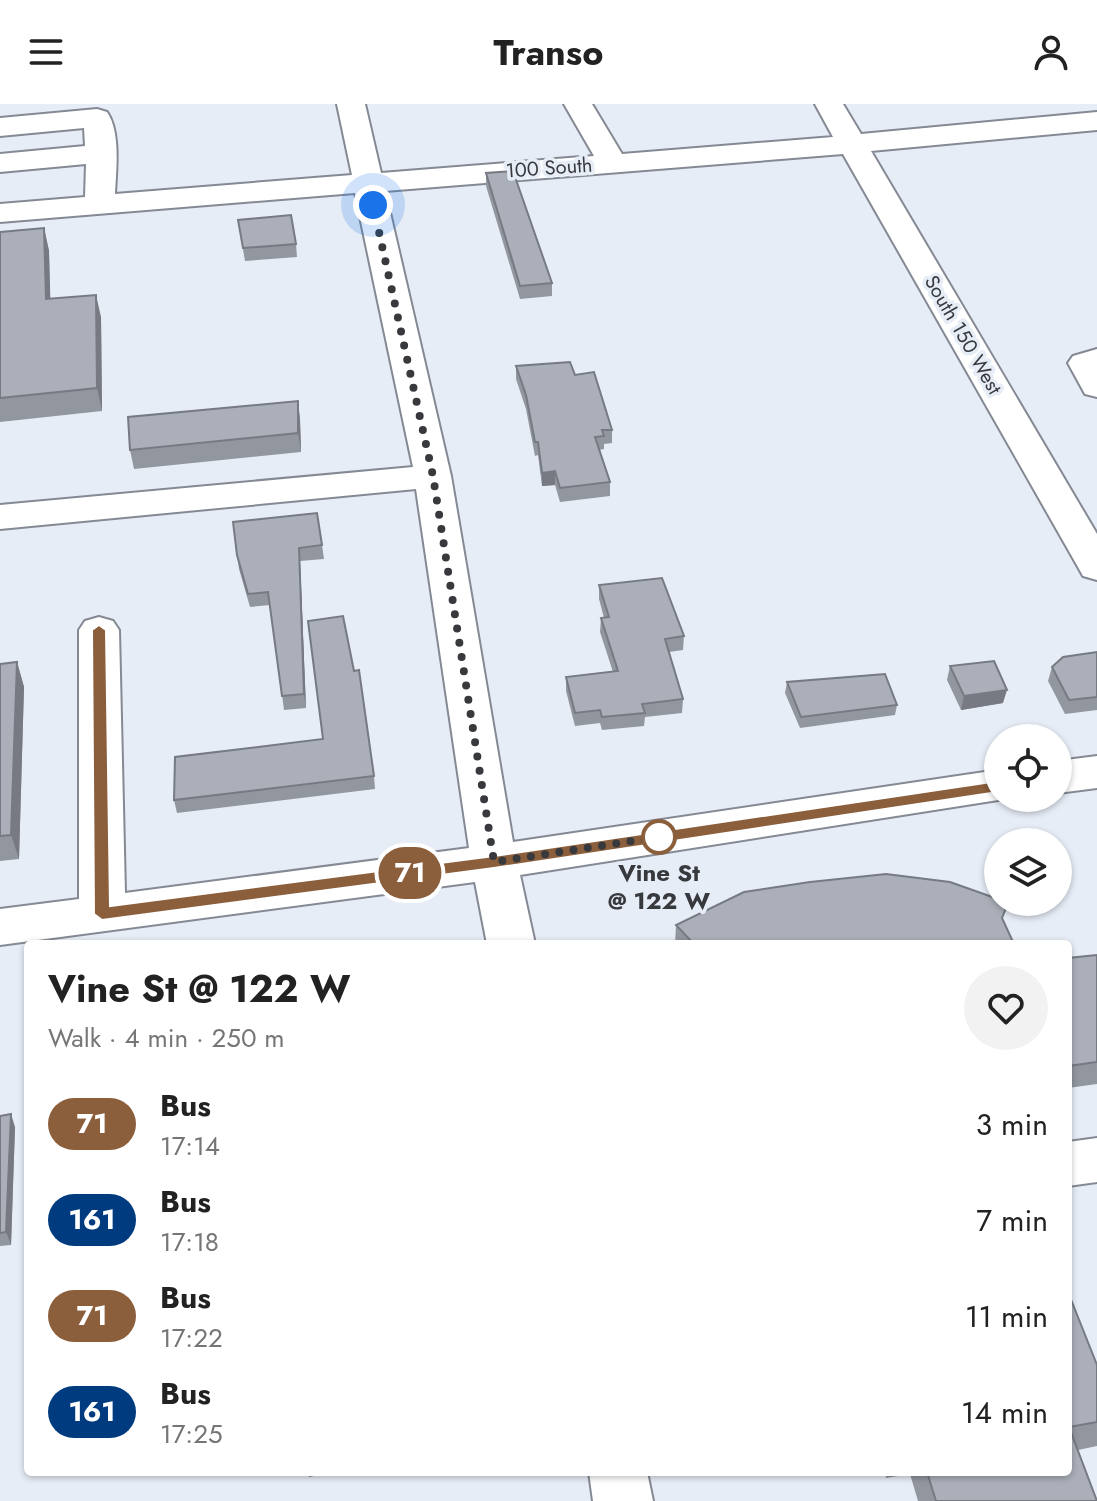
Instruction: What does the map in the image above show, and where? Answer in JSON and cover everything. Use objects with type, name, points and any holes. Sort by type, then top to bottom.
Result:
[{"type":"street","points":[[351,104],[433,476],[494,862],[510,940]]},
{"type":"street","points":[[578,104],[613,163]]},
{"type":"street","name":"South 150 West","points":[[829,104],[1097,567]]},
{"type":"street","points":[[0,127],[97,118],[101,154],[100,204]]},
{"type":"street","name":"100 South","points":[[0,213],[852,144],[1097,121]]},
{"type":"street","points":[[0,163],[101,154]]},
{"type":"street","points":[[1097,359],[1085,363],[1097,387]]},
{"type":"street","points":[[0,517],[433,476]]},
{"type":"street","points":[[99,630],[102,914]]},
{"type":"street","points":[[1072,775],[1097,772]]},
{"type":"street","points":[[0,927],[494,862],[984,788]]},
{"type":"street","points":[[1072,1163],[1097,1160]]},
{"type":"street","points":[[619,1476],[623,1501]]},
{"type":"building","points":[[513,171],[552,283],[520,286],[486,173]]},
{"type":"building","points":[[291,215],[296,244],[243,248],[238,220]]},
{"type":"building","points":[[44,228],[46,299],[96,295],[97,388],[0,398],[0,232]]},
{"type":"building","points":[[570,362],[575,375],[594,372],[612,430],[602,430],[604,436],[595,437],[610,482],[560,488],[555,471],[542,473],[538,442],[535,442],[526,395],[516,366]]},
{"type":"building","points":[[298,401],[298,433],[130,450],[128,417]]},
{"type":"building","points":[[317,513],[322,545],[299,548],[304,694],[282,696],[268,592],[248,594],[237,555],[233,522]]},
{"type":"building","points":[[662,578],[684,636],[665,639],[683,699],[642,704],[645,713],[602,717],[600,710],[575,713],[566,677],[618,671],[601,618],[609,617],[599,585]]},
{"type":"building","points":[[343,616],[354,671],[359,670],[374,776],[174,800],[175,757],[323,739],[308,621]]},
{"type":"building","points":[[1097,652],[1097,697],[1069,700],[1052,667],[1063,657]]},
{"type":"building","points":[[994,661],[1007,690],[964,696],[950,666]]},
{"type":"building","points":[[17,662],[11,835],[0,836],[0,664]]},
{"type":"building","points":[[885,674],[897,705],[801,717],[787,682]]},
{"type":"building","points":[[886,874],[950,882],[984,894],[984,916],[1003,916],[1012,940],[690,940],[676,925],[744,892]]},
{"type":"building","points":[[1097,955],[1097,1062],[1072,1065],[1072,958]]},
{"type":"building","points":[[11,1114],[6,1232],[0,1233],[0,1116]]},
{"type":"building","points":[[1072,1302],[1097,1365],[1097,1422],[1072,1426]]},
{"type":"building","points":[[1072,1435],[1097,1501],[936,1501],[928,1476],[1072,1476]]},
{"type":"bus line","name":"71","points":[[99,630],[102,914],[494,862],[984,788]]},
{"type":"place","name":"Vine St @ 122 W","points":[[659,837]]},
{"type":"route","points":[[373,205],[433,476],[494,862],[659,837]]}]
